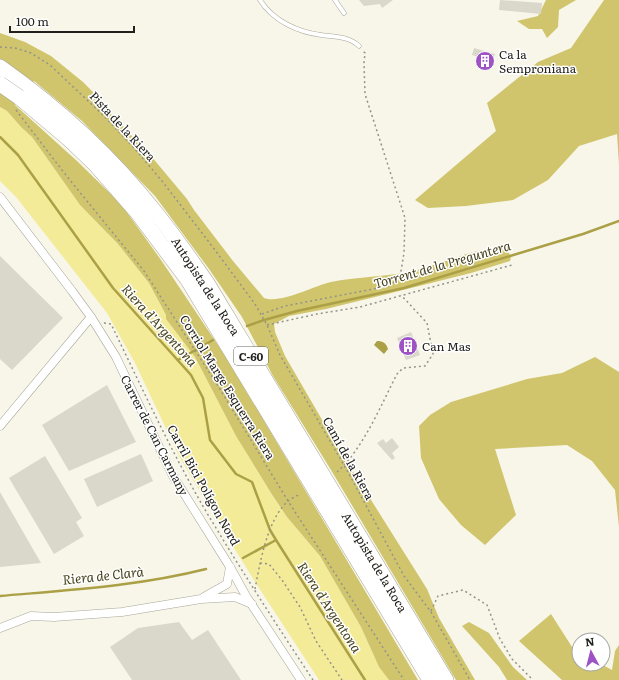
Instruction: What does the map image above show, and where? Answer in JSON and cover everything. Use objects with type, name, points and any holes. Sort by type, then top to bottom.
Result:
[{"type":"highway","name":"C-60","points":[[2,74],[17,102]]},
{"type":"highway","name":"Autopista de la Roca","points":[[2,74],[40,96],[99,149],[130,182],[175,237],[207,284],[446,680]]},
{"type":"highway","name":"Autopista de la Roca","points":[[17,102],[70,140],[94,164],[137,212],[184,274],[430,680]]},
{"type":"street","name":"Carrer de Can Carmany","points":[[0,197],[91,317],[116,357],[173,476],[230,566],[246,596],[301,680]]},
{"type":"street","points":[[0,426],[91,317]]},
{"type":"street","points":[[201,599],[228,584],[230,566]]},
{"type":"street","points":[[0,628],[31,616],[54,617],[122,612],[201,599],[235,597],[252,605]]},
{"type":"lane","points":[[260,0],[265,8],[282,22],[297,29],[320,35],[346,37],[354,41],[359,46]]},
{"type":"lane","points":[[335,0],[344,13]]},
{"type":"path","points":[[261,314],[285,306],[389,286],[400,277],[404,253],[405,218],[365,94],[365,53],[359,46]]},
{"type":"path","name":"Pista de la Riera","points":[[0,47],[15,48],[31,52],[50,65],[76,88],[139,154],[162,181],[212,246]]},
{"type":"path","name":"Corriol Marge Esquerra Riera","points":[[17,102],[17,113],[144,271],[222,393],[288,501],[404,680]]},
{"type":"path","name":"Camí de la Riera","points":[[212,246],[261,314],[280,355],[344,466],[404,576],[431,612],[470,680]]},
{"type":"path","points":[[267,325],[317,314],[360,307],[512,265]]},
{"type":"path","points":[[337,472],[344,466],[357,449],[397,374],[403,368],[425,366],[433,354],[427,322],[401,295]]},
{"type":"path","name":"Carril Bici Polígon Nord","points":[[102,323],[111,324],[176,456],[204,508],[272,618],[313,680]]},
{"type":"path","points":[[252,605],[263,547],[270,530],[278,514],[288,501],[298,495]]},
{"type":"path","points":[[260,563],[269,564],[282,580],[300,607],[316,641],[342,680]]},
{"type":"path","points":[[431,612],[438,596],[463,590],[487,605],[500,639],[512,659],[533,680]]},
{"type":"shaded area","points":[[546,0],[576,0],[559,10],[558,27],[547,38],[542,29],[529,29],[517,21],[538,16]]},
{"type":"shaded area","points":[[604,0],[619,0],[619,165],[617,134],[579,146],[548,180],[513,200],[466,206],[428,208],[415,200],[496,131],[487,103],[538,62],[571,48]]},
{"type":"shaded area","points":[[0,33],[25,42],[51,56],[93,92],[109,112],[151,156],[187,199],[233,261],[264,298],[279,299],[288,297],[331,282],[408,272],[479,251],[503,248],[509,253],[511,257],[510,261],[471,273],[326,309],[289,316],[274,324],[275,332],[285,356],[339,449],[427,589],[439,618],[475,680],[456,680],[331,470],[273,376],[242,317],[209,269],[155,196],[82,121],[34,81],[15,105],[77,161],[121,204],[161,260],[226,357],[418,680],[389,680],[379,667],[361,627],[320,556],[287,517],[271,493],[236,436],[195,357],[166,319],[166,315],[149,283],[118,244],[80,205],[32,137],[7,111],[0,107]]},
{"type":"shaded area","points":[[0,107],[7,111],[32,137],[80,205],[118,244],[149,283],[166,315],[166,319],[195,357],[236,436],[271,493],[287,517],[320,556],[361,627],[379,667],[389,680],[319,680],[214,516],[179,456],[135,363],[107,313],[16,197],[0,181]]},
{"type":"shaded area","points":[[377,341],[383,342],[386,345],[388,349],[384,354],[374,345]]},
{"type":"shaded area","points":[[595,357],[619,372],[619,527],[615,490],[592,461],[567,445],[495,449],[516,515],[485,545],[461,525],[439,499],[421,458],[419,426],[430,415],[451,402],[527,379],[562,373]]},
{"type":"shaded area","points":[[551,614],[571,645],[571,672],[611,672],[615,651],[619,645],[619,680],[562,680],[519,641]]},
{"type":"shaded area","points":[[469,622],[489,633],[513,667],[527,680],[507,680],[499,667],[462,626]]},
{"type":"building","points":[[359,0],[393,0],[382,8],[380,4],[364,6]]},
{"type":"building","points":[[500,0],[542,3],[541,14],[499,10]]},
{"type":"building","name":"Ca la Semproniana","points":[[474,48],[495,54],[490,70],[477,66],[479,57],[472,55]]},
{"type":"building","points":[[0,256],[63,318],[12,370],[0,359]]},
{"type":"building","name":"Can Mas","points":[[411,332],[420,355],[406,360],[397,338]]},
{"type":"building","points":[[107,385],[136,442],[69,471],[42,425]]},
{"type":"building","points":[[392,438],[399,447],[392,453],[395,458],[392,460],[377,443],[383,439],[386,443]]},
{"type":"building","points":[[141,454],[153,481],[97,507],[84,479]]},
{"type":"building","points":[[45,456],[82,518],[76,522],[84,536],[54,554],[9,478]]},
{"type":"building","points":[[0,492],[41,563],[0,567]]},
{"type":"building","points":[[179,622],[192,640],[208,630],[241,680],[132,680],[110,647],[138,628]]},
{"type":"waterway","name":"Riera d'Argentona","points":[[0,137],[18,155],[113,288],[191,375],[203,398],[210,440],[236,474],[252,482],[270,530],[365,680]]},
{"type":"waterway","name":"Torrent de la Preguntera","points":[[247,326],[297,311],[404,288],[583,234],[619,221]]},
{"type":"waterway","points":[[178,360],[213,340]]},
{"type":"waterway","name":"Riera de Clarà","points":[[243,558],[276,540]]},
{"type":"waterway","name":"Riera de Clarà","points":[[0,596],[155,580],[206,569]]},
{"type":"place","name":"Ca la Semproniana","points":[[485,61]]},
{"type":"place","name":"Can Mas","points":[[408,346]]}]
